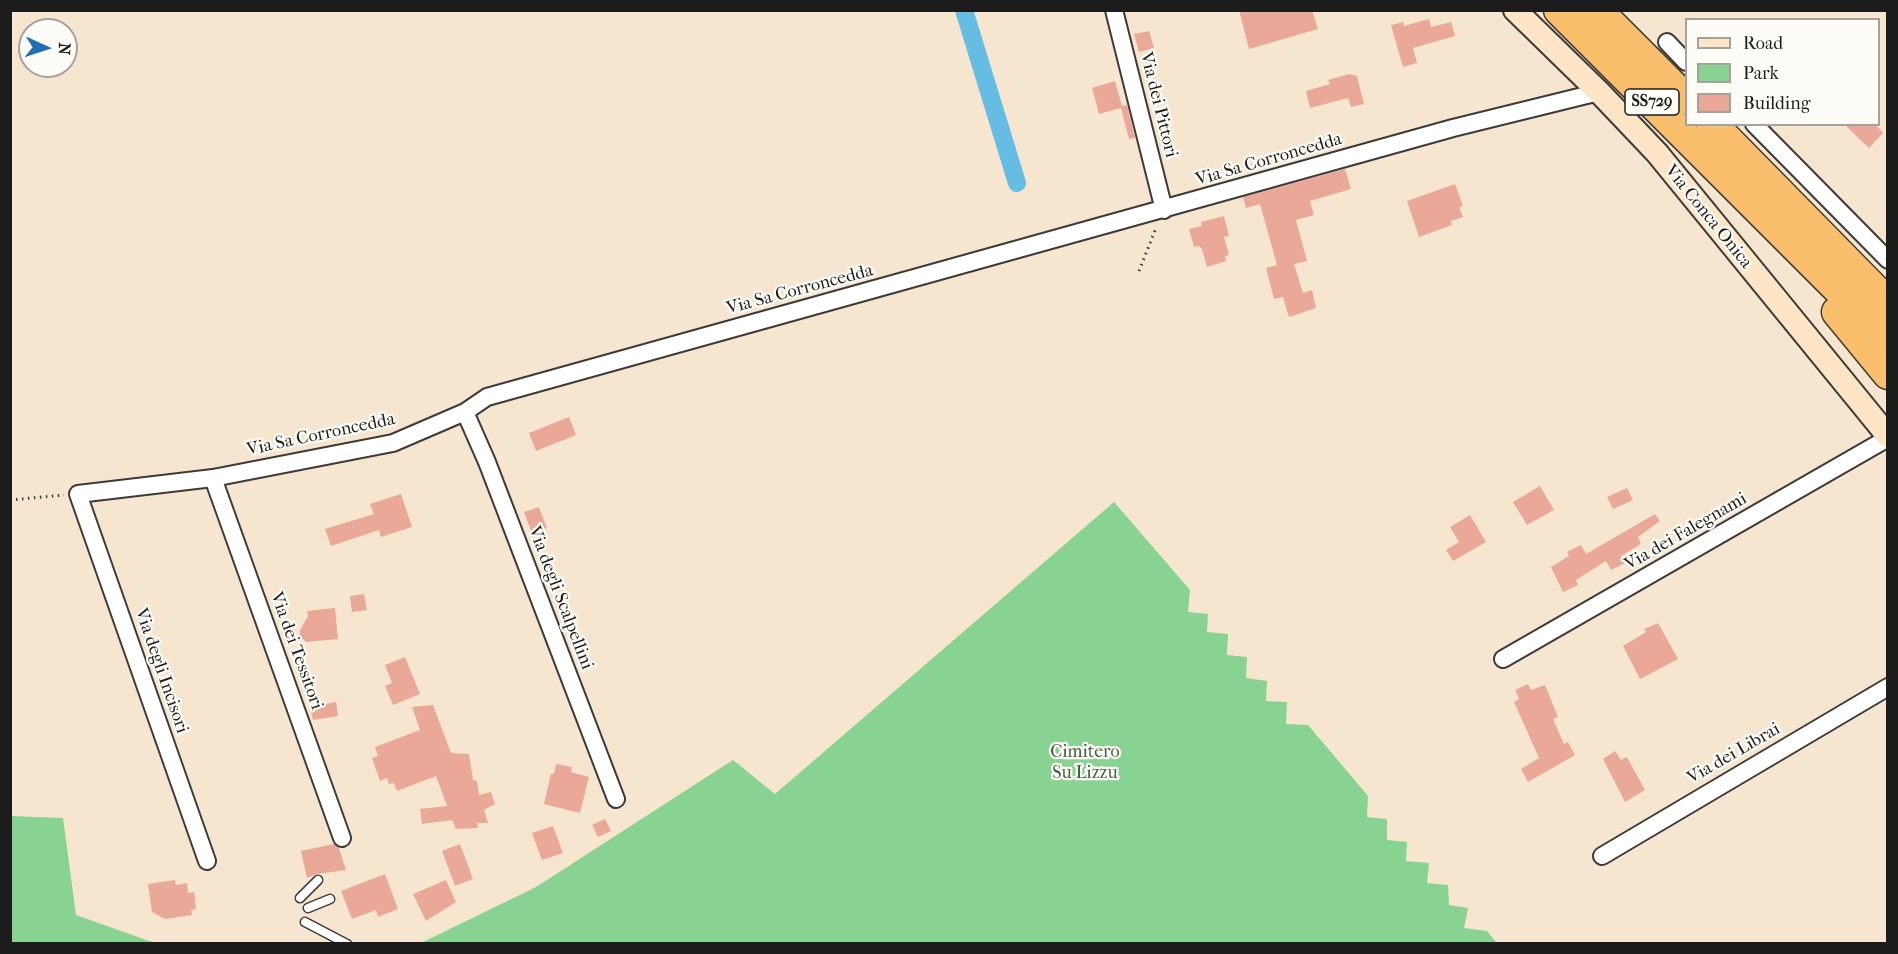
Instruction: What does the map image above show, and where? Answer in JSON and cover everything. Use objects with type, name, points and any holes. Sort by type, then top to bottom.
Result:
[{"type":"highway","name":"SS729","points":[[1559,10],[1887,339]]},
{"type":"highway","name":"SS729","points":[[1597,10],[1685,98]]},
{"type":"highway","points":[[1715,126],[1887,303]]},
{"type":"highway","points":[[1743,194],[1887,374]]},
{"type":"street","name":"Via dei Pittori","points":[[1114,10],[1164,210]]},
{"type":"street","name":"Via Conca Onica","points":[[1515,10],[1599,92],[1657,153],[1887,437]]},
{"type":"street","points":[[1667,42],[1685,61]]},
{"type":"street","name":"Via Sa Corroncedda","points":[[78,494],[213,478],[393,442],[465,412],[487,397],[1453,128],[1599,92]]},
{"type":"street","points":[[1756,126],[1887,260]]},
{"type":"street","name":"Via degli Scalpellini","points":[[465,412],[487,462],[616,799]]},
{"type":"street","name":"Via dei Falegnami","points":[[1503,659],[1887,437]]},
{"type":"street","name":"Via dei Tessitori","points":[[213,478],[342,838]]},
{"type":"street","name":"Via degli Incisori","points":[[78,494],[207,861]]},
{"type":"street","name":"Via dei Librai","points":[[1602,856],[1887,687]]},
{"type":"lane","points":[[300,898],[318,880]]},
{"type":"lane","points":[[308,908],[330,899]]},
{"type":"lane","points":[[305,922],[347,944]]},
{"type":"path","points":[[1139,271],[1164,210]]},
{"type":"path","points":[[10,500],[78,494]]},
{"type":"green space","name":"Cimitero Su Lizzu","points":[[1114,502],[1190,590],[1188,612],[1208,614],[1207,632],[1228,634],[1227,655],[1247,657],[1246,678],[1267,681],[1266,701],[1287,702],[1286,724],[1308,725],[1368,796],[1367,817],[1387,819],[1387,840],[1407,842],[1406,861],[1429,863],[1427,883],[1448,885],[1449,905],[1468,908],[1464,928],[1487,931],[1497,943],[421,943],[536,887],[733,760],[775,794]]},
{"type":"green space","points":[[11,816],[63,818],[76,915],[155,943],[11,943]]},
{"type":"building","points":[[1239,10],[1312,10],[1318,29],[1249,49]]},
{"type":"building","points":[[1429,19],[1431,27],[1451,22],[1455,36],[1413,48],[1417,63],[1403,67],[1391,25],[1403,22],[1404,26]]},
{"type":"building","points":[[1149,31],[1154,48],[1139,52],[1134,34]]},
{"type":"building","points":[[1349,74],[1357,76],[1364,104],[1351,107],[1348,98],[1310,108],[1306,91],[1330,84],[1328,80]]},
{"type":"building","points":[[1115,81],[1122,106],[1127,105],[1135,138],[1129,139],[1121,108],[1099,114],[1092,88]]},
{"type":"building","points":[[1846,126],[1877,126],[1883,133],[1869,148]]},
{"type":"building","points":[[1345,169],[1351,189],[1310,201],[1314,215],[1296,220],[1307,261],[1294,264],[1303,293],[1312,290],[1316,308],[1289,317],[1283,297],[1274,299],[1266,268],[1277,265],[1260,204],[1246,208],[1243,197]]},
{"type":"building","points":[[1455,184],[1463,206],[1459,207],[1463,217],[1451,221],[1452,225],[1419,237],[1407,201]]},
{"type":"building","points":[[1224,216],[1229,236],[1224,237],[1229,255],[1225,256],[1226,261],[1207,267],[1202,249],[1199,246],[1194,247],[1189,229],[1202,226],[1201,222]]},
{"type":"building","points":[[569,417],[576,435],[536,451],[529,433]]},
{"type":"building","points":[[1540,486],[1554,510],[1527,525],[1513,502]]},
{"type":"building","points":[[1627,488],[1633,500],[1613,509],[1607,497]]},
{"type":"building","points":[[401,494],[412,527],[381,537],[379,530],[331,546],[325,529],[374,514],[370,504]]},
{"type":"building","points":[[539,507],[547,528],[532,533],[524,512]]},
{"type":"building","points":[[1655,514],[1660,521],[1638,537],[1641,544],[1621,556],[1625,563],[1611,570],[1606,561],[1576,580],[1578,585],[1563,592],[1551,567],[1569,556],[1567,552],[1581,545],[1586,554]]},
{"type":"building","points":[[1470,515],[1486,542],[1453,561],[1446,550],[1459,542],[1450,527]]},
{"type":"building","points":[[364,594],[367,610],[352,612],[350,596]]},
{"type":"building","points":[[335,608],[338,639],[306,642],[300,636],[300,630],[308,616],[307,611]]},
{"type":"building","points":[[1658,623],[1678,659],[1640,679],[1623,646],[1646,632],[1644,629]]},
{"type":"building","points":[[405,657],[420,694],[393,705],[385,686],[392,683],[385,665]]},
{"type":"building","points":[[1528,684],[1531,690],[1545,685],[1558,717],[1553,719],[1564,744],[1568,742],[1575,755],[1528,782],[1521,769],[1539,758],[1514,702],[1519,699],[1515,690]]},
{"type":"building","points":[[336,702],[338,716],[313,720],[310,707]]},
{"type":"building","points":[[433,705],[451,753],[469,754],[473,780],[477,781],[479,795],[491,792],[495,804],[484,810],[488,823],[477,823],[478,828],[456,829],[452,820],[422,824],[420,809],[447,806],[436,776],[397,791],[394,783],[389,784],[387,778],[380,781],[372,758],[378,756],[375,747],[420,730],[412,707]]},
{"type":"building","points":[[1615,751],[1621,760],[1627,757],[1645,790],[1625,802],[1603,759]]},
{"type":"building","points":[[556,764],[572,767],[571,772],[589,777],[580,813],[544,804],[551,774],[554,774]]},
{"type":"building","points":[[605,819],[611,831],[598,837],[592,825]]},
{"type":"building","points":[[553,826],[563,853],[542,860],[532,833]]},
{"type":"building","points":[[334,844],[339,848],[346,870],[317,874],[307,878],[301,851]]},
{"type":"building","points":[[460,844],[473,879],[455,886],[442,851]]},
{"type":"building","points":[[385,874],[398,909],[378,917],[376,910],[352,919],[341,891]]},
{"type":"building","points":[[175,880],[176,885],[187,883],[188,893],[194,892],[196,909],[191,910],[192,915],[165,919],[152,912],[148,884]]},
{"type":"building","points":[[446,880],[456,902],[426,921],[413,894]]},
{"type":"waterway","points":[[964,10],[1017,183]]}]
